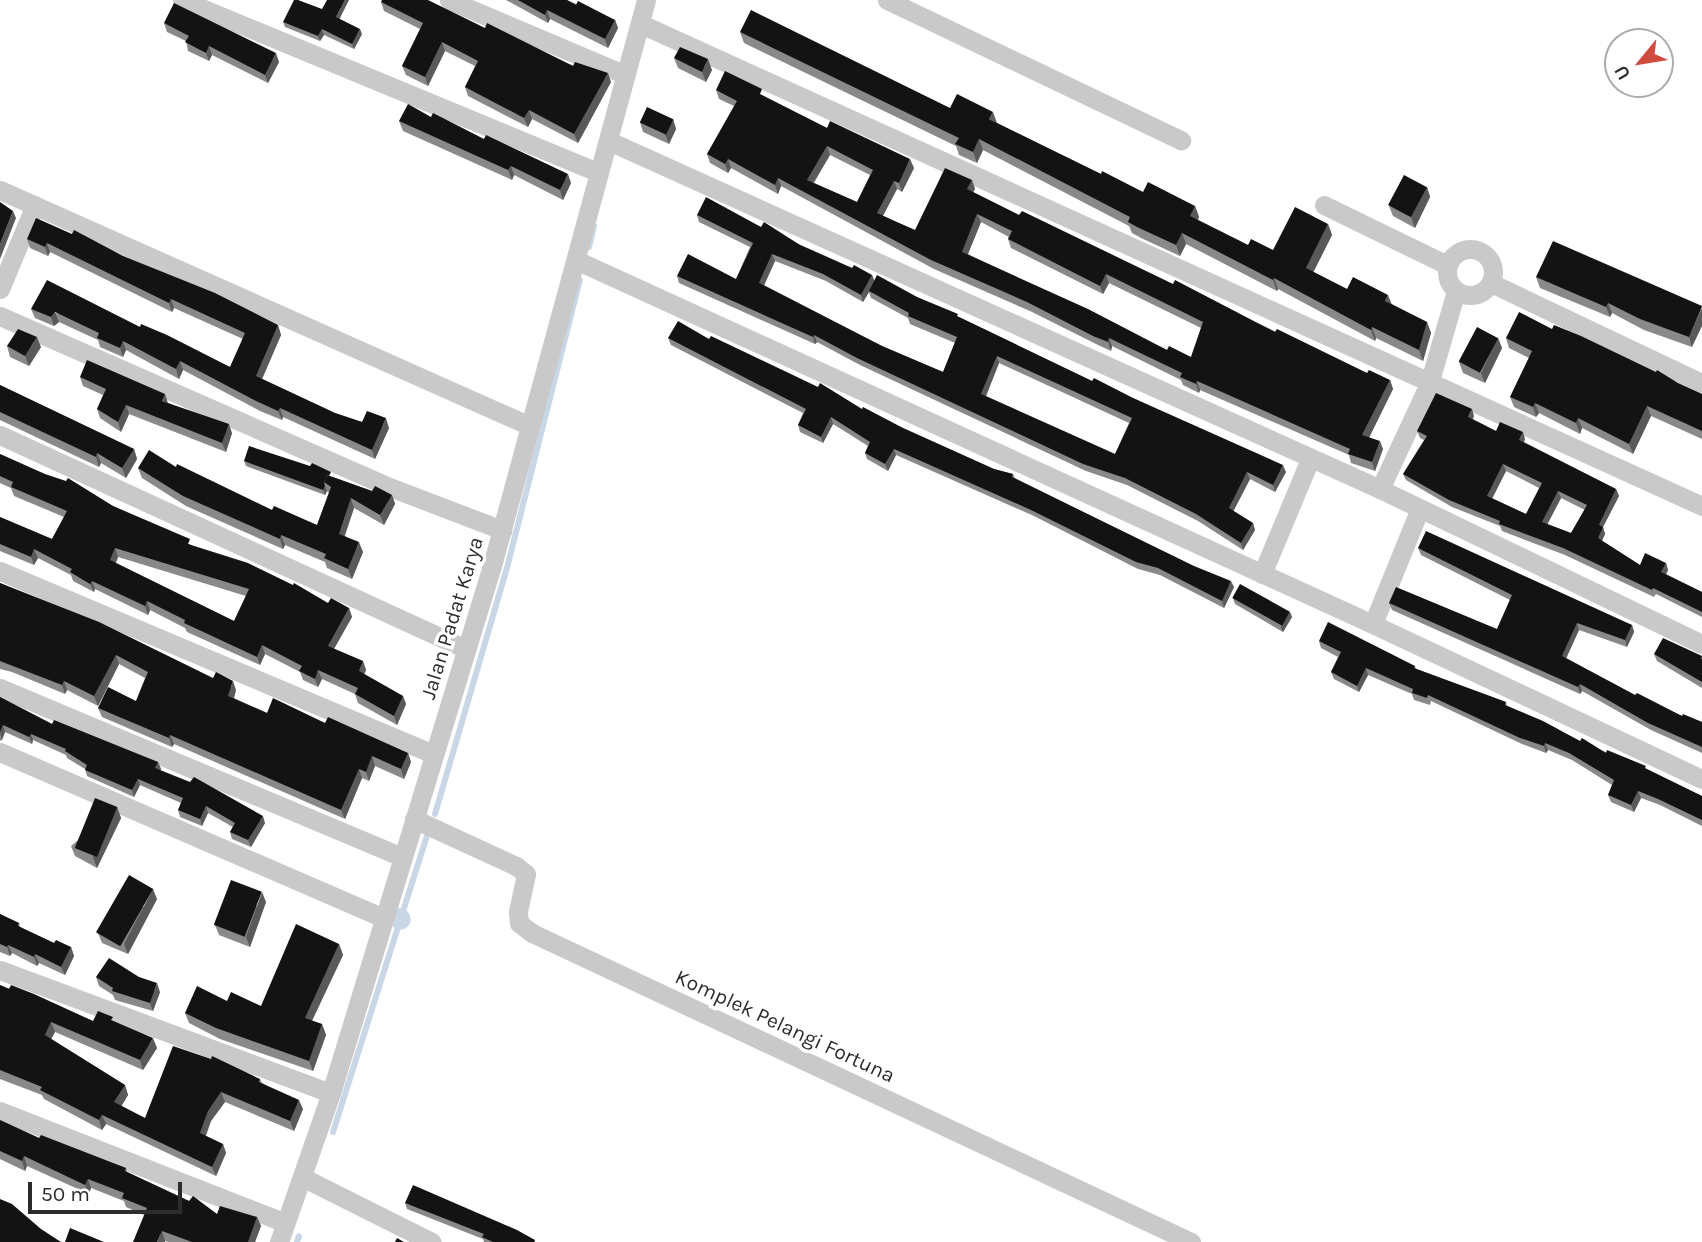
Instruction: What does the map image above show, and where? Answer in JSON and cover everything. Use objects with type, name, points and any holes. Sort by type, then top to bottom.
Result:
[{"type":"street","points":[[182,0],[599,173]]},
{"type":"street","points":[[449,0],[626,75]]},
{"type":"street","name":"Jalan Padat Karya","points":[[279,1242],[283,1222],[302,1177],[331,1093],[502,530],[646,0]]},
{"type":"street","points":[[887,0],[1181,140]]},
{"type":"street","points":[[641,24],[1130,243],[1429,384],[1702,506]]},
{"type":"street","points":[[608,141],[1380,489],[1702,644]]},
{"type":"street","points":[[0,190],[530,426]]},
{"type":"street","points":[[0,289],[35,205]]},
{"type":"street","points":[[1324,205],[1447,265]]},
{"type":"street","points":[[1471,248],[1479,250],[1490,260],[1493,268],[1491,283],[1476,295],[1456,291],[1447,279],[1447,265],[1456,252],[1471,248]]},
{"type":"street","points":[[576,260],[1373,624],[1702,779]]},
{"type":"street","points":[[1491,283],[1702,383]]},
{"type":"street","points":[[1380,489],[1429,384],[1456,291]]},
{"type":"street","points":[[0,317],[382,484],[502,530]]},
{"type":"street","points":[[0,435],[466,649]]},
{"type":"street","points":[[1262,574],[1310,459]]},
{"type":"street","points":[[1373,624],[1420,508]]},
{"type":"street","points":[[0,571],[434,754]]},
{"type":"street","points":[[0,688],[403,857]]},
{"type":"street","points":[[0,752],[384,918]]},
{"type":"street","name":"Komplek Pelangi Fortuna","points":[[414,819],[516,866],[526,874],[518,912],[519,923],[532,933],[1191,1242]]},
{"type":"street","points":[[0,970],[331,1093]]},
{"type":"street","points":[[0,1111],[283,1222]]},
{"type":"street","points":[[302,1177],[432,1242]]},
{"type":"building","points":[[294,0],[322,9],[327,0],[345,0],[336,17],[360,29],[352,44],[322,29],[318,36],[283,22]]},
{"type":"building","points":[[428,0],[485,28],[487,23],[573,66],[575,62],[608,73],[574,134],[529,110],[524,118],[465,87],[478,61],[442,42],[425,77],[402,66],[423,23],[381,2]]},
{"type":"building","points":[[518,0],[567,0],[576,5],[578,1],[615,20],[605,39],[547,10],[545,15]]},
{"type":"building","points":[[174,3],[276,53],[265,75],[209,46],[206,53],[185,42],[189,36],[164,23]]},
{"type":"building","points":[[751,10],[950,108],[957,94],[993,112],[989,119],[1101,174],[1102,171],[1143,192],[1148,182],[1195,206],[1190,216],[1248,245],[1251,239],[1273,250],[1295,207],[1328,224],[1306,268],[1347,289],[1353,277],[1388,295],[1385,301],[1427,322],[1419,350],[1372,327],[1371,330],[1182,233],[1176,245],[1137,227],[1128,222],[1130,217],[979,139],[973,152],[955,144],[959,138],[740,32]]},
{"type":"building","points":[[680,47],[708,59],[702,72],[674,58]]},
{"type":"building","points":[[725,71],[762,89],[760,94],[827,128],[830,121],[910,159],[899,183],[894,181],[877,213],[915,230],[945,168],[972,180],[967,189],[1019,215],[1022,211],[1173,284],[1175,280],[1275,332],[1277,329],[1367,373],[1369,370],[1390,380],[1362,435],[1380,441],[1372,462],[1348,454],[1350,449],[1197,381],[1196,384],[1180,377],[1182,373],[1109,338],[1108,342],[1093,336],[1027,302],[931,260],[778,178],[775,185],[728,159],[725,164],[707,154],[737,101],[716,90]],"holes":[[[827,146],[873,170],[857,202],[807,180]],[[977,214],[1012,231],[1008,239],[1100,286],[1106,274],[1203,322],[1191,357],[1169,346],[1167,350],[1088,309],[962,252]]]},
{"type":"building","points":[[408,104],[431,117],[433,113],[484,139],[486,135],[568,174],[560,190],[511,166],[508,170],[399,121]]},
{"type":"building","points":[[647,107],[673,119],[666,135],[640,122]]},
{"type":"building","points":[[1404,175],[1427,187],[1411,217],[1388,205]]},
{"type":"building","points":[[706,197],[761,227],[764,222],[800,245],[852,268],[854,265],[872,275],[861,295],[823,274],[772,254],[759,283],[882,346],[943,372],[957,337],[908,316],[909,313],[869,291],[877,275],[1092,381],[1094,378],[1283,465],[1273,485],[1247,472],[1229,508],[1253,523],[1241,543],[1196,514],[1125,478],[1083,464],[857,358],[814,335],[813,337],[677,276],[688,254],[736,279],[753,243],[697,215]],"holes":[[[997,356],[1132,418],[1115,454],[981,394]]]},
{"type":"building","points":[[0,202],[13,211],[0,244]]},
{"type":"building","points":[[36,218],[72,234],[74,230],[123,256],[215,293],[278,325],[256,376],[335,413],[362,422],[367,411],[386,418],[372,450],[280,408],[278,411],[256,401],[180,361],[176,369],[123,341],[120,348],[97,338],[99,333],[55,312],[51,317],[31,309],[47,280],[140,327],[141,324],[167,335],[230,367],[245,333],[171,299],[169,303],[47,243],[45,247],[27,239]]},
{"type":"building","points":[[1553,241],[1702,306],[1689,337],[1640,319],[1608,303],[1606,307],[1536,277]]},
{"type":"building","points":[[1519,312],[1552,329],[1554,325],[1656,372],[1657,370],[1702,394],[1702,431],[1647,406],[1629,444],[1578,418],[1576,423],[1535,403],[1533,407],[1510,397],[1532,351],[1506,338]]},
{"type":"building","points":[[678,321],[709,339],[711,336],[818,387],[820,383],[862,409],[863,407],[994,469],[1013,474],[1012,477],[1194,566],[1231,581],[1222,601],[1158,568],[1136,562],[1031,510],[894,449],[885,464],[865,453],[870,442],[831,417],[821,437],[798,425],[806,409],[668,338]]},
{"type":"building","points":[[1477,327],[1498,338],[1480,373],[1459,361]]},
{"type":"building","points":[[18,329],[37,337],[25,356],[7,346]]},
{"type":"building","points":[[87,360],[165,394],[162,401],[229,424],[222,443],[126,405],[118,422],[97,409],[106,389],[80,377]]},
{"type":"building","points":[[0,385],[134,449],[122,468],[97,453],[96,457],[0,412]]},
{"type":"building","points":[[1436,393],[1472,409],[1468,417],[1496,431],[1500,422],[1523,432],[1519,440],[1616,489],[1599,525],[1603,527],[1598,538],[1640,565],[1645,553],[1666,563],[1661,572],[1702,592],[1702,612],[1563,548],[1499,524],[1500,521],[1449,500],[1403,474],[1427,436],[1417,431]],"holes":[[[1503,464],[1542,483],[1526,514],[1487,496]],[[1558,491],[1587,505],[1571,533],[1542,522]]]},
{"type":"building","points":[[249,446],[310,466],[312,463],[331,472],[327,475],[323,490],[244,461]]},
{"type":"building","points":[[149,450],[176,467],[177,464],[272,510],[274,506],[317,525],[331,487],[324,482],[327,475],[372,491],[375,486],[392,495],[380,515],[351,498],[339,534],[359,542],[348,569],[324,558],[326,554],[281,535],[280,539],[183,496],[138,468]]},
{"type":"building","points":[[0,454],[45,474],[66,481],[68,478],[113,506],[190,539],[188,544],[248,563],[293,585],[294,583],[328,603],[331,598],[349,608],[328,646],[363,661],[359,671],[403,696],[394,716],[355,694],[358,688],[318,670],[315,679],[299,671],[302,666],[262,645],[257,657],[184,623],[185,620],[147,601],[145,606],[92,581],[90,584],[70,572],[72,569],[34,549],[31,557],[0,544],[0,517],[52,539],[67,511],[11,487],[13,482],[0,476]],"holes":[[[115,548],[249,589],[234,621],[110,560]]]},
{"type":"building","points":[[1426,531],[1632,625],[1625,640],[1577,623],[1562,656],[1635,695],[1637,693],[1682,716],[1683,714],[1702,722],[1702,747],[1648,723],[1580,684],[1578,687],[1389,603],[1396,587],[1497,629],[1512,595],[1418,548]]},
{"type":"building","points":[[0,583],[99,622],[213,678],[216,672],[233,681],[228,696],[267,713],[273,698],[325,723],[328,717],[408,753],[401,769],[372,756],[366,772],[359,769],[341,810],[170,735],[169,738],[98,708],[108,687],[136,701],[148,672],[116,655],[94,696],[64,681],[62,685],[0,661]]},
{"type":"building","points":[[1240,584],[1290,612],[1282,626],[1232,598]]},
{"type":"building","points":[[1328,622],[1415,666],[1414,668],[1506,702],[1505,705],[1580,741],[1582,738],[1606,753],[1607,750],[1646,766],[1645,768],[1702,796],[1702,820],[1638,791],[1631,805],[1608,795],[1614,780],[1569,753],[1545,743],[1544,746],[1520,738],[1428,695],[1427,698],[1412,693],[1413,689],[1366,668],[1357,686],[1331,672],[1341,652],[1319,641]]},
{"type":"building","points":[[1663,638],[1702,656],[1702,682],[1654,654]]},
{"type":"building","points":[[0,697],[52,724],[54,720],[158,762],[155,768],[190,782],[194,777],[263,816],[248,840],[230,832],[235,823],[206,806],[200,819],[178,810],[183,798],[138,779],[132,790],[85,770],[87,765],[65,751],[66,749],[3,725],[0,732]]},
{"type":"building","points":[[95,798],[117,807],[97,857],[75,848]]},
{"type":"building","points":[[129,875],[153,889],[120,946],[96,932]]},
{"type":"building","points":[[231,880],[262,892],[245,937],[214,925]]},
{"type":"building","points":[[0,914],[54,943],[56,940],[71,947],[61,967],[35,954],[34,957],[0,944]]},
{"type":"building","points":[[296,924],[339,944],[305,1018],[322,1024],[309,1061],[216,1028],[185,1013],[197,986],[227,1001],[231,992],[261,1006]]},
{"type":"building","points":[[109,958],[139,977],[157,983],[150,1003],[112,991],[113,988],[96,977]]},
{"type":"building","points":[[0,985],[9,989],[11,985],[93,1021],[98,1011],[113,1017],[111,1020],[153,1038],[140,1060],[51,1022],[45,1035],[125,1085],[114,1102],[145,1118],[173,1046],[211,1059],[212,1056],[299,1100],[290,1121],[221,1092],[208,1111],[200,1133],[223,1144],[212,1167],[102,1115],[99,1120],[40,1090],[42,1087],[0,1070]]},
{"type":"building","points":[[0,1120],[39,1138],[41,1135],[126,1168],[125,1171],[189,1201],[193,1196],[217,1214],[220,1206],[257,1217],[248,1242],[192,1242],[162,1231],[157,1242],[133,1242],[147,1208],[122,1198],[124,1193],[88,1179],[85,1185],[24,1156],[22,1161],[0,1151]]},
{"type":"building","points":[[413,1185],[535,1240],[493,1242],[482,1237],[484,1234],[405,1203]]},
{"type":"building","points":[[0,1199],[12,1204],[61,1242],[0,1242]]},
{"type":"building","points":[[70,1228],[104,1242],[65,1242]]},
{"type":"waterway","points":[[589,247],[594,226]]},
{"type":"waterway","points":[[435,814],[508,564],[580,280]]},
{"type":"waterway","points":[[333,1132],[427,835]]},
{"type":"waterway","points":[[297,1242],[299,1236]]}]
